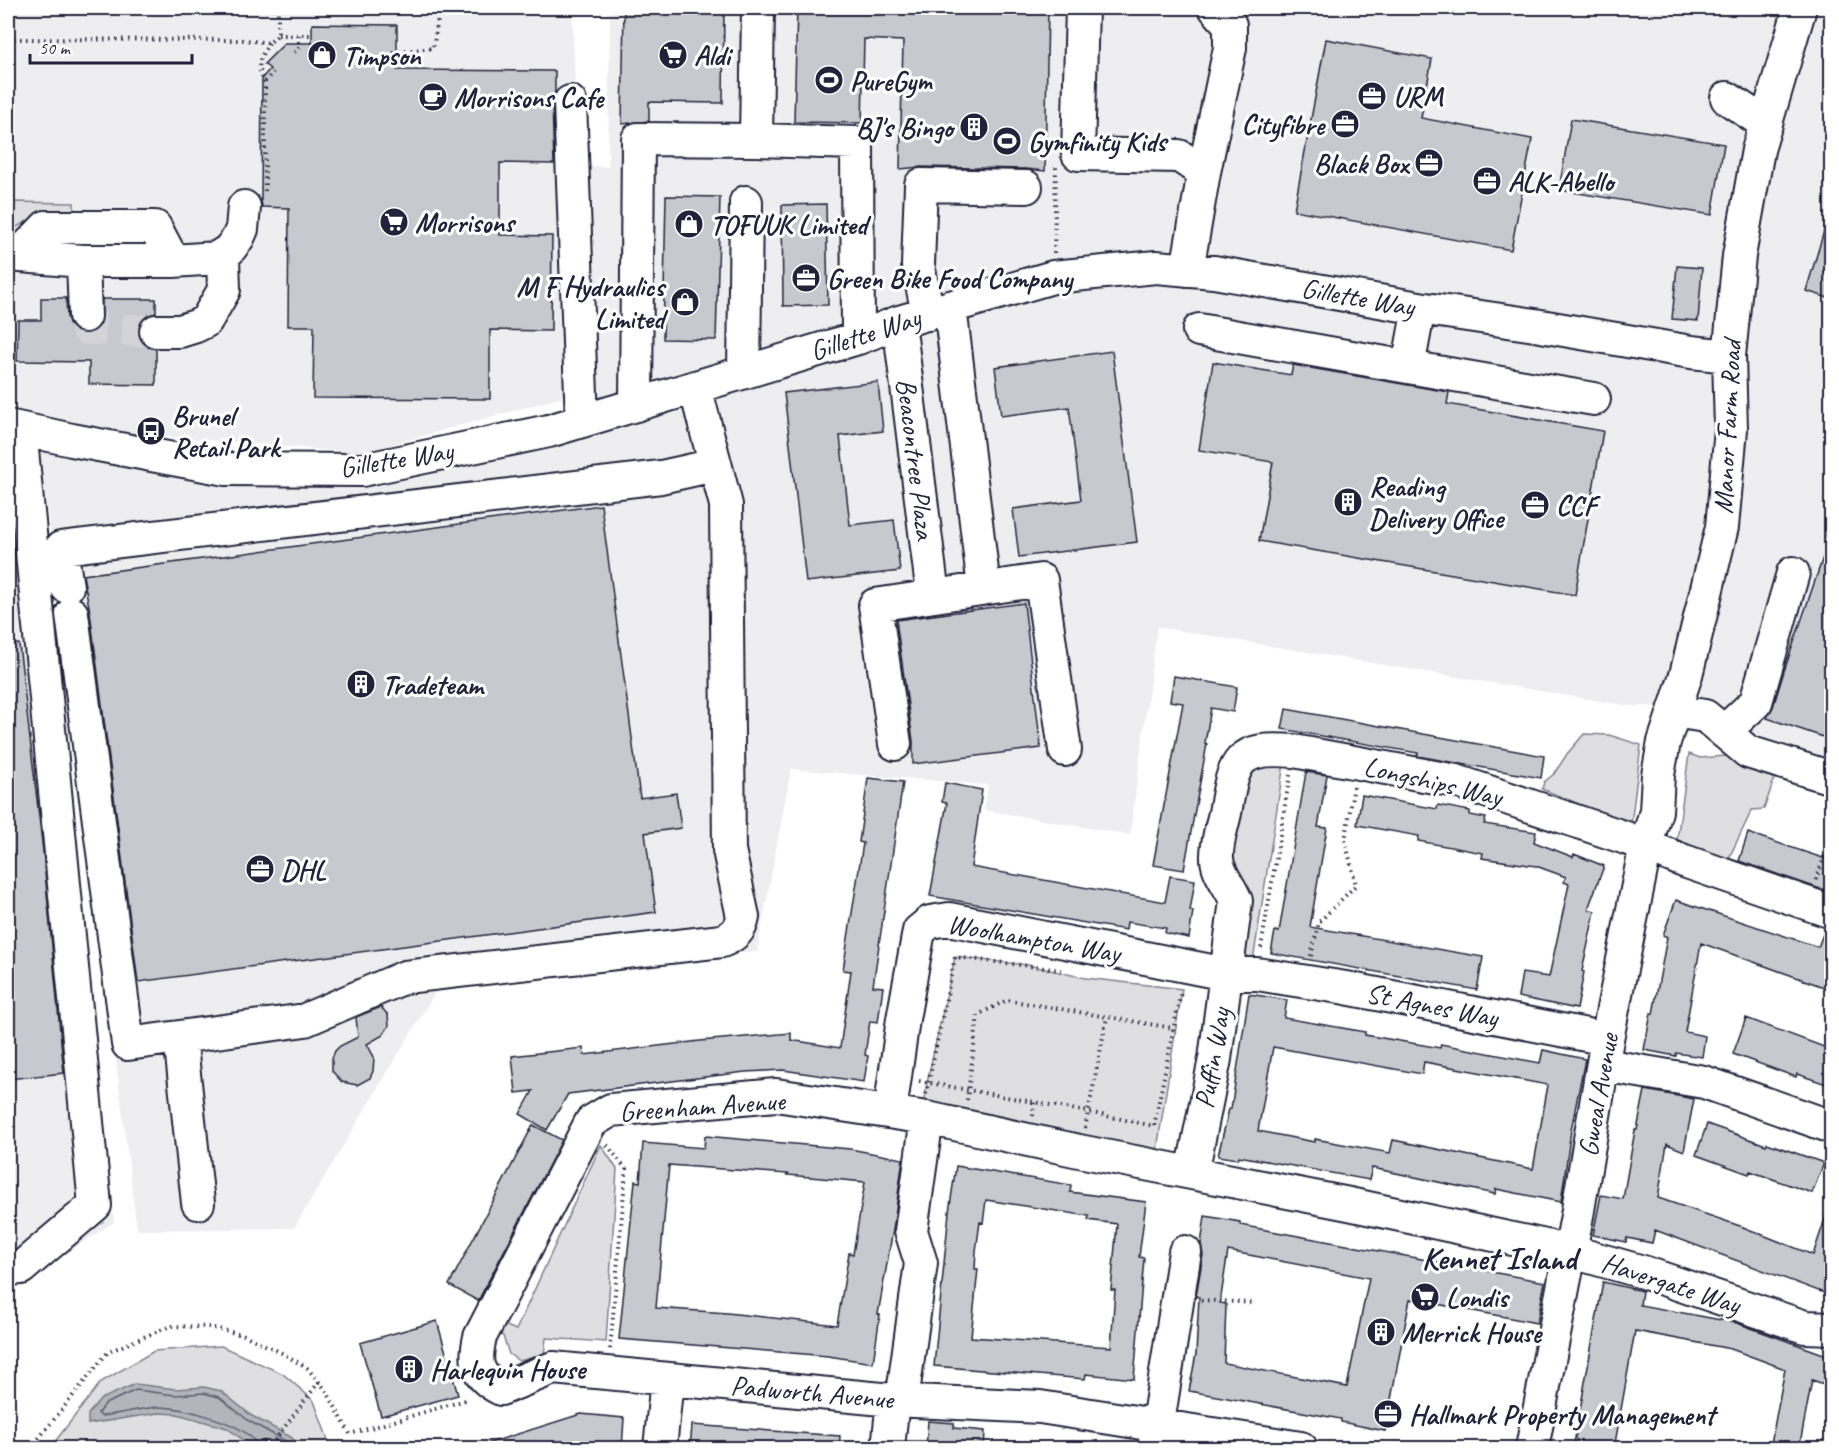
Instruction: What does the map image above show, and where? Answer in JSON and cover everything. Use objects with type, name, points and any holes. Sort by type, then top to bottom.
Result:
[{"type":"street","points":[[756,140],[758,8]]},
{"type":"street","points":[[1082,8],[1078,154],[1179,156],[1204,172]]},
{"type":"street","points":[[1187,270],[1204,172],[1230,48],[1230,25],[1215,8]]},
{"type":"street","name":"Manor Farm Road","points":[[1646,845],[1656,811],[1658,775],[1663,747],[1686,675],[1722,527],[1731,429],[1729,356],[1739,256],[1758,150],[1800,8]]},
{"type":"street","points":[[1727,98],[1766,124]]},
{"type":"street","points":[[570,102],[582,421]]},
{"type":"street","points":[[636,405],[638,139],[857,143],[858,338]]},
{"type":"street","points":[[984,588],[939,311],[918,265],[921,185],[1026,187]]},
{"type":"street","points":[[13,255],[83,261],[209,260],[223,255],[234,245],[255,201]]},
{"type":"street","points":[[744,372],[746,202]]},
{"type":"street","points":[[13,255],[46,227],[155,227],[173,261]]},
{"type":"street","points":[[156,331],[180,331],[196,327],[206,321],[224,290],[223,255]]},
{"type":"street","points":[[83,261],[85,316]]},
{"type":"street","name":"Gillette Way","points":[[14,427],[226,469],[363,470],[549,431],[858,338],[899,322],[1053,277],[1156,267],[1214,272],[1419,308],[1691,352],[1729,356]]},
{"type":"street","points":[[1408,367],[1419,308]]},
{"type":"street","name":"Beacontree Plaza","points":[[899,322],[933,596]]},
{"type":"street","points":[[1199,330],[1594,399]]},
{"type":"street","points":[[695,387],[726,505],[729,850],[743,917],[742,924],[735,935],[722,941],[405,977],[304,1020],[128,1044],[61,548],[661,477],[715,465]]},
{"type":"street","points":[[8,1269],[21,1268],[94,1205],[14,427]]},
{"type":"street","points":[[1724,732],[1756,702],[1793,573]]},
{"type":"street","points":[[895,744],[875,604],[1041,580],[1065,750]]},
{"type":"street","points":[[1674,711],[1705,716],[1748,752],[1832,778]]},
{"type":"street","name":"Longships Way","points":[[1226,974],[1236,901],[1222,875],[1217,859],[1231,776],[1239,763],[1252,752],[1268,749],[1294,751],[1456,781],[1646,845],[1684,861],[1820,908]]},
{"type":"street","name":"Gweal Avenue","points":[[1532,1449],[1605,1052],[1646,845]]},
{"type":"street","name":"Woolhampton Way","points":[[890,1112],[919,931],[930,921],[949,919],[1226,974]]},
{"type":"street","name":"Puffin Way","points":[[1192,1173],[1215,1059],[1226,974],[1257,974]]},
{"type":"street","name":"St Agnes Way","points":[[1257,974],[1357,990],[1605,1052],[1704,1082],[1832,1127]]},
{"type":"street","points":[[180,1037],[198,1203]]},
{"type":"street","name":"Greenham Avenue","points":[[490,1379],[477,1353],[480,1337],[591,1122],[611,1110],[776,1095],[927,1118],[1192,1173]]},
{"type":"street","points":[[888,1449],[921,1263],[911,1231],[927,1118]]},
{"type":"street","name":"Havergate Way","points":[[1192,1173],[1569,1251],[1642,1272],[1805,1328],[1832,1328]]},
{"type":"street","points":[[1155,1436],[1185,1252]]},
{"type":"street","name":"Padworth Avenue","points":[[490,1379],[554,1368],[897,1400],[1040,1407],[1155,1436],[1301,1449]]},
{"type":"street","points":[[660,1449],[666,1380]]},
{"type":"path","points":[[278,8],[278,35]]},
{"type":"path","points":[[393,52],[433,48],[440,8]]},
{"type":"path","points":[[265,82],[260,74],[260,56],[269,43],[278,35],[312,35]]},
{"type":"path","points":[[294,52],[299,48],[299,35]]},
{"type":"path","points":[[8,39],[246,40],[269,43]]},
{"type":"path","points":[[255,201],[265,82],[273,72]]},
{"type":"path","points":[[1257,974],[1294,751]]},
{"type":"path","points":[[1305,983],[1319,922],[1356,885],[1345,840],[1358,763]]},
{"type":"path","points":[[1820,908],[1832,835]]},
{"type":"path","points":[[927,1082],[955,957],[1067,971]]},
{"type":"path","points":[[895,1075],[1154,1126],[1182,989]]},
{"type":"path","points":[[968,1090],[978,1015],[1007,1000],[1173,1028]]},
{"type":"path","points":[[1088,1112],[1107,1017]]},
{"type":"path","points":[[591,1122],[626,1169],[608,1374]]},
{"type":"path","points":[[1178,1299],[1255,1304]]},
{"type":"path","points":[[31,1449],[108,1352],[170,1326],[209,1327],[244,1335],[284,1354],[307,1368],[326,1390],[350,1434],[490,1379]]},
{"type":"path","points":[[253,1449],[257,1444],[264,1442],[272,1447],[319,1382]]},
{"type":"shaded area","points":[[8,8],[572,8],[578,165],[608,167],[610,8],[1831,8],[1831,792],[1661,706],[1630,706],[1157,627],[1130,835],[984,810],[988,785],[791,769],[757,952],[684,954],[438,988],[294,1228],[137,1230],[39,443],[380,461],[569,405],[576,197],[563,397],[361,453],[16,424],[8,418]]},
{"type":"shaded area","points":[[8,202],[74,203],[74,219],[29,220],[8,232]]},
{"type":"shaded area","points":[[8,449],[34,451],[114,1222],[8,1292]]},
{"type":"shaded area","points":[[1584,734],[1609,735],[1641,745],[1631,825],[1542,789],[1544,782],[1554,774]]},
{"type":"shaded area","points":[[1689,754],[1700,758],[1726,756],[1776,774],[1764,809],[1752,810],[1728,860],[1677,840]]},
{"type":"shaded area","points":[[1285,757],[1252,967],[1241,965],[1245,889],[1229,846],[1243,770]]},
{"type":"shaded area","points":[[955,957],[1028,965],[1085,978],[1182,989],[1156,1156],[924,1108],[927,1082]]},
{"type":"shaded area","points":[[601,1145],[617,1169],[606,1342],[546,1338],[544,1355],[519,1361],[509,1354],[503,1336],[497,1333],[502,1324],[516,1330]]},
{"type":"shaded area","points":[[221,1346],[283,1374],[314,1401],[328,1440],[335,1448],[50,1448],[101,1382],[154,1351]]},
{"type":"water","points":[[135,1384],[176,1389],[204,1387],[221,1391],[252,1416],[291,1437],[303,1448],[254,1448],[227,1428],[177,1414],[158,1413],[88,1424],[88,1414],[101,1399]]},
{"type":"building","name":"Aldi","points":[[624,8],[724,8],[723,103],[649,102],[649,121],[622,124]]},
{"type":"building","name":"BJ's Bingo","points":[[797,8],[1048,8],[1045,171],[921,167],[900,169],[903,41],[864,39],[862,123],[794,122]]},
{"type":"building","name":"Morrisons","points":[[312,24],[397,25],[397,70],[555,71],[555,92],[552,103],[554,164],[500,163],[500,235],[552,236],[551,331],[490,330],[490,399],[313,398],[314,326],[288,326],[289,208],[262,207],[261,200],[262,78],[270,69],[264,64],[285,43],[312,43]]},
{"type":"building","points":[[1326,39],[1432,59],[1421,118],[1532,139],[1511,250],[1294,210]]},
{"type":"building","points":[[1571,119],[1724,144],[1712,215],[1559,190]]},
{"type":"building","points":[[666,196],[720,197],[716,340],[663,339]]},
{"type":"building","points":[[826,204],[828,305],[783,306],[782,205]]},
{"type":"building","points":[[1827,221],[1832,221],[1832,299],[1806,291]]},
{"type":"building","points":[[1677,266],[1702,268],[1698,321],[1672,319]]},
{"type":"building","points":[[41,298],[66,298],[70,325],[76,332],[85,334],[94,332],[101,324],[102,299],[156,299],[156,313],[147,316],[140,323],[138,330],[141,340],[148,347],[156,349],[156,385],[89,384],[89,362],[17,361],[18,320],[41,320]]},
{"type":"building","points":[[1112,351],[1137,542],[1019,557],[1013,509],[1081,500],[1069,407],[1001,416],[995,367]]},
{"type":"building","points":[[1213,362],[1291,375],[1293,365],[1449,392],[1447,404],[1603,431],[1575,595],[1259,541],[1273,462],[1199,450]]},
{"type":"building","points":[[878,382],[883,431],[840,436],[850,525],[894,520],[900,571],[806,582],[784,393]]},
{"type":"building","name":"Tradeteam","points":[[601,505],[640,798],[676,793],[681,828],[645,833],[656,912],[138,982],[90,612],[83,575]]},
{"type":"building","points":[[1829,540],[1832,541],[1832,740],[1767,718],[1773,707]]},
{"type":"building","points":[[1024,603],[1041,748],[913,764],[913,741],[896,620]]},
{"type":"building","points":[[8,644],[19,644],[43,851],[64,1073],[8,1079]]},
{"type":"building","points":[[1174,676],[1237,687],[1233,712],[1211,708],[1205,743],[1207,744],[1184,870],[1153,865],[1183,703],[1170,701]]},
{"type":"building","points":[[1286,709],[1544,756],[1541,778],[1282,729]]},
{"type":"building","points":[[1306,772],[1327,775],[1318,827],[1327,828],[1310,927],[1483,957],[1477,990],[1271,953],[1275,931],[1279,932]]},
{"type":"building","points":[[868,778],[903,782],[873,986],[883,987],[878,1022],[870,1021],[864,1082],[783,1070],[745,1072],[568,1094],[547,1130],[520,1114],[533,1091],[516,1093],[512,1056],[583,1048],[584,1055],[791,1033],[791,1040],[840,1048],[851,971],[843,970],[863,843],[859,842]]},
{"type":"building","points":[[945,783],[982,790],[971,867],[1165,902],[1170,876],[1195,880],[1189,938],[1165,933],[1166,928],[1127,922],[1126,930],[930,896],[947,803],[942,802]]},
{"type":"building","points":[[1362,795],[1437,809],[1438,805],[1470,811],[1470,815],[1486,818],[1484,824],[1536,832],[1534,842],[1604,866],[1588,909],[1595,911],[1582,971],[1584,972],[1577,1009],[1518,997],[1522,973],[1549,977],[1569,884],[1564,882],[1566,877],[1536,866],[1482,858],[1483,853],[1418,841],[1419,836],[1357,825]]},
{"type":"building","points":[[1748,833],[1832,861],[1832,893],[1739,861]]},
{"type":"building","points":[[1676,900],[1818,947],[1825,929],[1832,929],[1832,990],[1701,943],[1685,1032],[1705,1036],[1702,1057],[1676,1053],[1676,1056],[1644,1050],[1667,937],[1663,935]]},
{"type":"building","points":[[1249,994],[1287,1000],[1284,1018],[1365,1032],[1365,1035],[1440,1048],[1441,1044],[1540,1063],[1543,1050],[1585,1059],[1571,1130],[1561,1202],[1496,1189],[1495,1194],[1372,1168],[1369,1180],[1239,1156],[1238,1159],[1218,1156],[1229,1109],[1231,1109]],"holes":[[[1273,1047],[1422,1074],[1424,1062],[1548,1085],[1533,1169],[1393,1140],[1390,1153],[1258,1131]]]},
{"type":"building","points":[[381,1007],[388,1015],[389,1026],[383,1035],[367,1044],[374,1057],[370,1078],[357,1085],[342,1082],[332,1071],[332,1058],[335,1051],[358,1037],[356,1017]]},
{"type":"building","points":[[1746,1018],[1832,1050],[1832,1086],[1797,1074],[1796,1077],[1733,1054]]},
{"type":"building","points":[[1645,1090],[1694,1099],[1684,1151],[1667,1144],[1658,1198],[1743,1227],[1813,1255],[1828,1210],[1832,1210],[1832,1296],[1655,1230],[1652,1243],[1627,1238],[1626,1242],[1593,1235],[1601,1195],[1623,1199],[1635,1130],[1637,1130]]},
{"type":"building","points":[[1707,1124],[1824,1163],[1812,1193],[1696,1155]]},
{"type":"building","points":[[533,1125],[562,1140],[478,1301],[449,1285]]},
{"type":"building","points":[[705,1136],[850,1149],[903,1159],[878,1314],[880,1315],[873,1363],[828,1356],[619,1339],[635,1181],[640,1182],[643,1143],[704,1148]],"holes":[[[669,1165],[865,1182],[853,1254],[849,1253],[837,1325],[656,1308]]]},
{"type":"building","points":[[956,1166],[1071,1185],[1070,1192],[1146,1202],[1139,1257],[1144,1258],[1134,1379],[1086,1374],[1085,1379],[934,1366],[949,1212]],"holes":[[[986,1200],[1089,1216],[1088,1220],[1117,1224],[1111,1290],[1115,1290],[1111,1347],[971,1337],[978,1269],[975,1269],[976,1251]]]},
{"type":"building","points":[[1205,1216],[1240,1222],[1240,1225],[1545,1282],[1537,1323],[1410,1299],[1385,1431],[1341,1422],[1341,1419],[1189,1391],[1196,1354],[1199,1297],[1196,1296],[1203,1255],[1201,1244]],"holes":[[[1228,1251],[1369,1278],[1347,1387],[1224,1363],[1226,1304],[1220,1303]]]},
{"type":"building","points":[[1603,1282],[1642,1291],[1640,1305],[1737,1323],[1832,1357],[1832,1373],[1827,1385],[1812,1380],[1799,1449],[1770,1449],[1785,1369],[1731,1349],[1635,1331],[1614,1449],[1573,1449]]},
{"type":"building","name":"Harlequin House","points":[[437,1321],[458,1395],[381,1416],[360,1343]]},
{"type":"building","points":[[581,1414],[624,1418],[622,1449],[484,1449],[483,1445]]},
{"type":"building","points":[[928,1421],[954,1423],[954,1428],[985,1431],[984,1449],[926,1449]]},
{"type":"building","points":[[692,1425],[840,1436],[839,1449],[690,1449]]},
{"type":"tunnel","points":[[85,316],[87,329],[156,331]]},
{"type":"place","name":"Timpson","points":[[322,55]]},
{"type":"place","name":"Aldi","points":[[673,55]]},
{"type":"place","name":"PureGym","points":[[829,80]]},
{"type":"place","name":"URM","points":[[1372,96]]},
{"type":"place","name":"Morrisons Cafe","points":[[433,97]]},
{"type":"place","name":"Cityfibre","points":[[1345,124]]},
{"type":"place","name":"BJ's Bingo","points":[[974,127]]},
{"type":"place","name":"Gymfinity Kids","points":[[1007,141]]},
{"type":"place","name":"Black Box","points":[[1429,163]]},
{"type":"place","name":"ALK-Abello","points":[[1487,181]]},
{"type":"place","name":"Morrisons","points":[[394,222]]},
{"type":"place","name":"TOFUUK Limited","points":[[689,224]]},
{"type":"place","name":"Green Bike Food Company","points":[[806,278]]},
{"type":"place","name":"M F Hydraulics Limited","points":[[685,302]]},
{"type":"place","name":"Brunel Retail Park","points":[[151,431]]},
{"type":"place","name":"Reading Delivery Office","points":[[1348,502]]},
{"type":"place","name":"CCF","points":[[1535,505]]},
{"type":"place","name":"Tradeteam","points":[[361,684]]},
{"type":"place","name":"DHL","points":[[260,869]]},
{"type":"place","name":"Londis","points":[[1425,1297]]},
{"type":"place","name":"Merrick House","points":[[1381,1332]]},
{"type":"place","name":"Harlequin House","points":[[409,1369]]},
{"type":"place","name":"Hallmark Property Management","points":[[1388,1414]]},
{"type":"district","name":"Kennet Island","points":[[1499,1258]]}]
